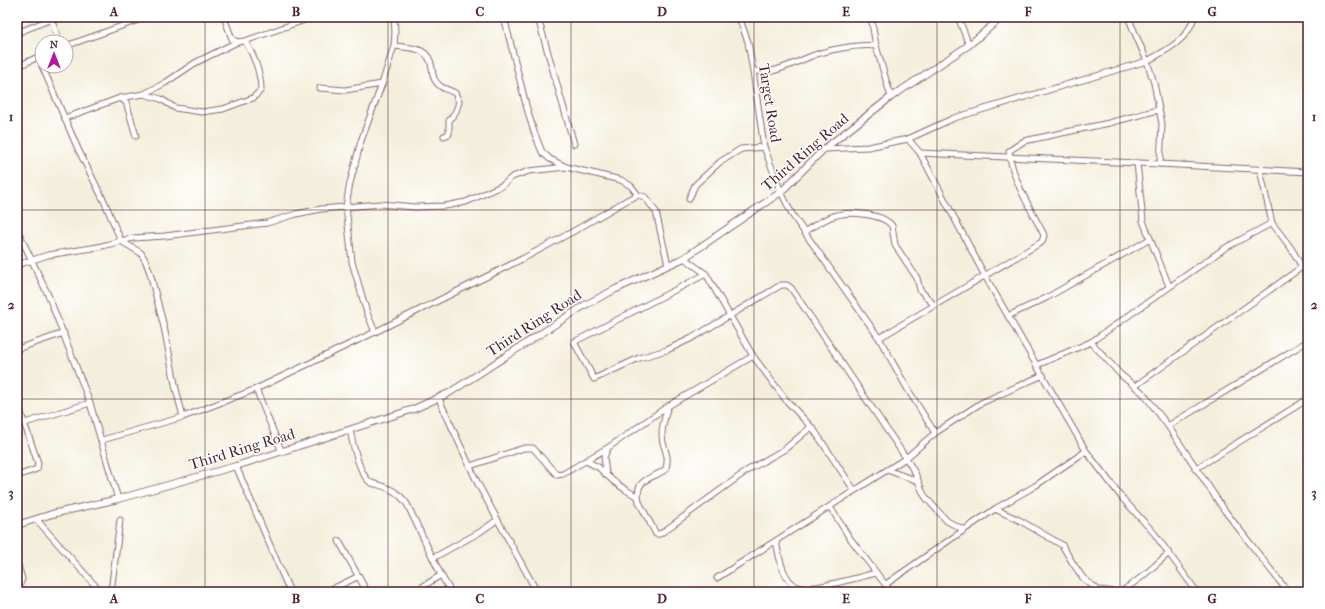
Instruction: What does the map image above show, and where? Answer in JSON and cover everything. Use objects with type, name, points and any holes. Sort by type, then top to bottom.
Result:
[{"type":"street","points":[[74,43],[147,17]]},
{"type":"street","points":[[224,17],[232,39],[237,42]]},
{"type":"street","points":[[65,118],[120,98],[144,94],[165,83],[195,63],[237,42],[245,41],[312,17]]},
{"type":"street","points":[[374,332],[352,262],[346,206],[361,141],[394,46],[394,17]]},
{"type":"street","points":[[504,17],[527,109],[542,152],[550,159],[566,168]]},
{"type":"street","points":[[535,17],[540,25],[574,144]]},
{"type":"street","name":"Target Road","points":[[739,17],[748,42],[764,147],[792,216],[879,338],[907,388],[935,432]]},
{"type":"street","points":[[871,17],[876,46],[891,97]]},
{"type":"street","points":[[958,17],[969,45]]},
{"type":"street","name":"Third Ring Road","points":[[17,524],[36,520],[52,514],[118,499],[236,466],[281,450],[350,430],[414,409],[439,399],[585,305],[684,258],[781,192],[824,149],[891,97],[969,45],[1002,17]]},
{"type":"street","points":[[1128,17],[1147,61],[1154,83],[1158,110],[1162,124],[1160,164]]},
{"type":"street","points":[[824,149],[868,147],[908,139],[954,118],[1147,61],[1164,52],[1178,42],[1192,25],[1194,17]]},
{"type":"street","points":[[17,33],[49,19],[52,21],[56,34]]},
{"type":"street","points":[[144,94],[161,99],[176,108],[202,112],[223,109],[253,98],[261,90],[261,81],[250,48],[245,41]]},
{"type":"street","points":[[753,71],[770,72],[791,65],[810,56],[826,52],[865,45],[876,46]]},
{"type":"street","points":[[394,46],[414,47],[420,49],[427,56],[432,66],[433,78],[439,86],[455,93],[459,102],[456,111],[449,121],[449,134],[444,136]]},
{"type":"street","points":[[17,67],[34,59]]},
{"type":"street","points":[[46,74],[78,149],[105,203],[121,241],[141,253],[146,262],[164,327],[176,389],[184,417]]},
{"type":"street","points":[[320,88],[345,90],[382,84]]},
{"type":"street","points":[[120,98],[126,102],[136,136]]},
{"type":"street","points":[[879,338],[1024,254],[1042,242],[1044,235],[1018,183],[1009,151],[1024,141],[1109,123],[1158,110]]},
{"type":"street","points":[[908,139],[920,153],[985,276],[1086,451],[1123,499],[1154,533],[1197,592]]},
{"type":"street","points":[[689,199],[695,185],[720,162],[742,150],[764,147]]},
{"type":"street","points":[[920,153],[1308,172]]},
{"type":"street","points":[[1137,163],[1143,221],[1169,286]]},
{"type":"street","points":[[17,265],[48,255],[98,247],[133,238],[165,236],[267,223],[296,214],[321,209],[380,204],[415,207],[445,206],[466,202],[503,185],[512,177],[529,171],[566,168],[621,180],[631,186],[638,195],[645,197],[656,212],[668,265]]},
{"type":"street","points":[[1260,170],[1272,224],[1291,248],[1302,267],[1308,270]]},
{"type":"street","points":[[102,440],[184,417],[256,389],[524,258],[638,195]]},
{"type":"street","points":[[804,232],[824,219],[837,214],[870,215],[884,220],[892,226],[895,245],[917,278],[920,290],[934,305]]},
{"type":"street","points":[[1037,365],[1091,342],[1225,248],[1272,224]]},
{"type":"street","points":[[17,229],[32,259],[64,333],[90,403],[118,499]]},
{"type":"street","points":[[1008,316],[1046,298],[1150,239]]},
{"type":"street","points":[[684,258],[706,274],[753,356],[786,400],[811,427],[854,490]]},
{"type":"street","points":[[1135,386],[1302,267]]},
{"type":"street","points":[[706,274],[574,342],[594,379],[639,358],[668,350],[692,338],[782,285],[787,285],[791,288],[906,458],[927,499],[947,521],[964,530]]},
{"type":"street","points":[[17,349],[64,333]]},
{"type":"street","points":[[1168,426],[1308,341]]},
{"type":"street","points":[[1091,342],[1121,375],[1143,392],[1168,426],[1195,469],[1234,523],[1288,592]]},
{"type":"street","points":[[470,466],[524,448],[533,448],[557,475],[563,474],[609,447],[668,406],[753,356]]},
{"type":"street","points":[[717,578],[906,458],[935,432],[981,403],[1043,375]]},
{"type":"street","points":[[256,389],[281,450]]},
{"type":"street","points":[[439,399],[497,520],[537,592]]},
{"type":"street","points":[[1195,469],[1308,399]]},
{"type":"street","points":[[17,402],[38,463],[37,469],[17,476]]},
{"type":"street","points":[[25,423],[90,403]]},
{"type":"street","points":[[668,406],[662,424],[662,436],[668,456],[666,469],[660,474],[650,476],[644,481],[639,487],[638,497],[639,502],[656,534],[660,534],[748,470],[785,449],[811,427]]},
{"type":"street","points":[[350,430],[357,461],[367,479],[369,482],[390,489],[399,494],[407,504],[441,575],[451,592]]},
{"type":"street","points":[[606,475],[604,457],[609,447]]},
{"type":"street","points":[[886,584],[995,509],[1035,486],[1086,451]]},
{"type":"street","points":[[586,461],[598,467],[626,490],[638,497]]},
{"type":"street","points":[[236,466],[290,592]]},
{"type":"street","points":[[886,470],[918,481]]},
{"type":"street","points":[[830,507],[849,537],[891,592]]},
{"type":"street","points":[[995,509],[1024,523],[1062,545],[1084,578],[1098,590],[1116,592]]},
{"type":"street","points":[[36,520],[101,592]]},
{"type":"street","points":[[111,592],[120,520]]},
{"type":"street","points":[[433,558],[480,532],[497,520]]},
{"type":"street","points":[[339,541],[367,592]]},
{"type":"street","points":[[776,541],[780,563],[790,580],[798,587],[807,588],[833,584],[876,573]]},
{"type":"street","points":[[1121,592],[1169,553]]},
{"type":"street","points":[[17,562],[22,579],[17,592]]},
{"type":"street","points":[[414,592],[441,575]]},
{"type":"street","points":[[326,592],[358,576]]}]
